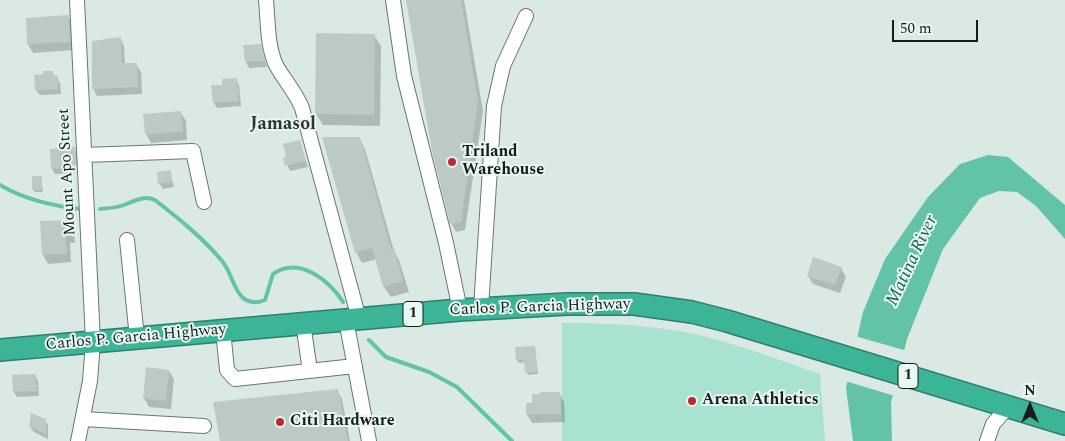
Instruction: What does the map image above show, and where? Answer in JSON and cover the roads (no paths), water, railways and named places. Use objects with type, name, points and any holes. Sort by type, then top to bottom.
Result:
[{"type":"highway","name":"Carlos P. Garcia Highway","points":[[0,350],[481,308],[609,303],[644,305],[692,312],[1065,424]]},
{"type":"street","name":"Mount Apo Street","points":[[77,0],[93,342],[90,381],[78,441]]},
{"type":"street","points":[[266,0],[272,53],[276,64],[297,96],[302,108],[352,319],[355,366],[369,441]]},
{"type":"street","points":[[393,0],[404,76],[446,244],[460,310]]},
{"type":"street","points":[[481,308],[494,106],[503,66],[526,16]]},
{"type":"street","points":[[85,155],[193,151],[204,202]]},
{"type":"street","points":[[126,240],[137,338]]},
{"type":"street","points":[[303,323],[310,371]]},
{"type":"street","points":[[223,330],[227,370],[236,379],[355,366]]},
{"type":"street","points":[[987,441],[1002,404]]},
{"type":"street","points":[[83,419],[204,426]]},
{"type":"water","name":"Matina River","points":[[988,155],[1008,157],[1065,205],[1065,239],[1036,206],[1017,192],[999,191],[980,198],[943,249],[907,339],[891,403],[892,441],[853,441],[846,388],[863,312],[885,259],[928,197],[960,164]]},
{"type":"waterway","points":[[0,185],[19,195],[39,202],[81,209]]},
{"type":"waterway","points":[[100,209],[118,207],[143,198],[155,200],[207,244],[225,265],[240,294],[248,301],[257,302],[265,300],[273,274],[283,269],[293,268],[303,269],[322,279],[343,302]]},
{"type":"waterway","points":[[369,340],[386,357],[429,372],[457,387],[512,441]]},
{"type":"place","name":"Triland Warehouse","points":[[452,162]]},
{"type":"place","name":"Arena Athletics","points":[[692,401]]},
{"type":"place","name":"Citi Hardware","points":[[280,422]]},
{"type":"district","name":"Jamasol","points":[[283,125]]}]
